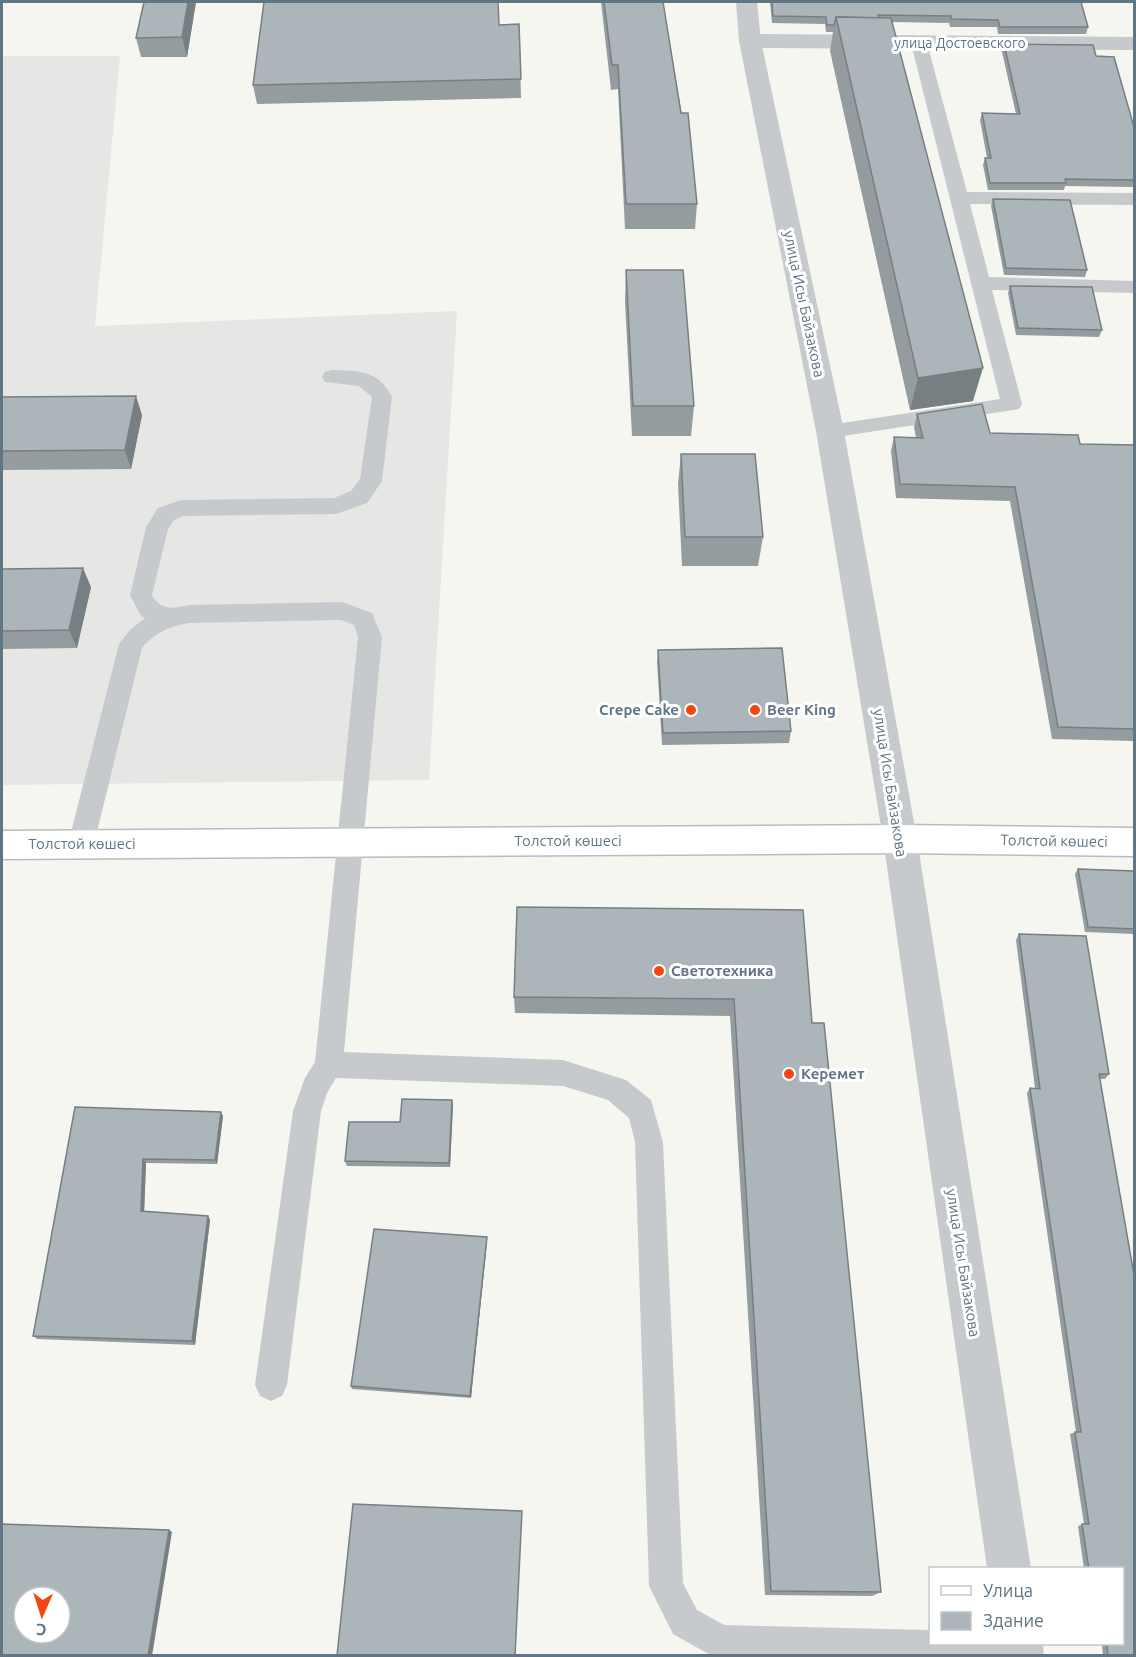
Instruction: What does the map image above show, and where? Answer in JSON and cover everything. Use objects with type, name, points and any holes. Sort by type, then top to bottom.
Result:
[{"type":"main road","name":"Толстой көшесі","points":[[2,845],[900,840],[1134,842]]},
{"type":"street","name":"улица Исы Байзакова","points":[[746,2],[750,41],[830,431],[900,840],[1009,1567]]},
{"type":"street","name":"улица Достоевского","points":[[750,41],[1134,44]]},
{"type":"lane","points":[[830,431],[1011,404],[919,42]]},
{"type":"lane","points":[[958,198],[1134,200]]},
{"type":"lane","points":[[980,283],[1134,287]]},
{"type":"lane","points":[[165,618],[149,610],[141,595],[157,527],[166,514],[182,508],[336,506],[359,497],[370,481],[382,397],[378,386],[367,379],[332,377]]},
{"type":"lane","points":[[81,844],[131,644],[145,628],[165,618],[190,614],[342,611],[364,619],[370,636],[329,1065],[315,1088],[307,1111],[271,1385]]},
{"type":"lane","points":[[329,1065],[563,1073],[616,1089],[641,1110],[649,1142],[666,1586],[685,1622],[721,1642],[1021,1650]]},
{"type":"shaded area","points":[[2,56],[120,56],[95,326],[457,311],[429,780],[2,785]]},
{"type":"building","points":[[144,2],[188,2],[182,37],[136,38]]},
{"type":"building","points":[[264,2],[498,2],[499,25],[519,24],[521,79],[253,85]]},
{"type":"building","points":[[604,2],[663,2],[681,113],[688,113],[697,204],[626,204],[618,65],[612,65]]},
{"type":"building","points":[[772,2],[1081,2],[1088,27],[1000,27],[998,20],[951,19],[951,16],[878,15],[879,18],[836,17],[834,25],[827,25],[826,17],[773,16]]},
{"type":"building","points":[[836,17],[891,18],[983,368],[918,378]]},
{"type":"building","points":[[1004,44],[1093,45],[1096,56],[1114,57],[1134,127],[1134,180],[1065,179],[1066,183],[990,183],[985,158],[991,158],[982,113],[1020,114]]},
{"type":"building","points":[[993,199],[1070,200],[1087,270],[1006,268]]},
{"type":"building","points":[[626,270],[683,270],[694,406],[633,406]]},
{"type":"building","points":[[1010,286],[1092,287],[1102,330],[1018,328]]},
{"type":"building","points":[[136,396],[125,450],[2,451],[2,397]]},
{"type":"building","points":[[982,404],[990,433],[1078,435],[1080,444],[1134,445],[1134,729],[1058,727],[1015,487],[900,484],[894,437],[923,438],[917,414]]},
{"type":"building","points":[[681,454],[755,454],[763,537],[685,537]]},
{"type":"building","points":[[83,568],[69,630],[2,631],[2,569]]},
{"type":"building","points":[[782,648],[791,731],[663,733],[658,650]]},
{"type":"building","points":[[1078,869],[1134,871],[1134,929],[1088,927]]},
{"type":"building","points":[[517,907],[803,910],[812,1023],[824,1023],[881,1592],[771,1591],[734,999],[514,997]]},
{"type":"building","points":[[1019,934],[1086,936],[1109,1074],[1099,1074],[1134,1275],[1134,1656],[1108,1656],[1107,1645],[1124,1645],[1124,1567],[1089,1567],[1082,1524],[1089,1524],[1075,1432],[1081,1432],[1030,1088],[1040,1089]]},
{"type":"building","points":[[402,1099],[452,1100],[449,1163],[345,1161],[349,1122],[400,1122]]},
{"type":"building","points":[[75,1107],[221,1112],[215,1160],[143,1159],[141,1211],[208,1216],[192,1341],[33,1336]]},
{"type":"building","points":[[374,1229],[487,1237],[470,1396],[351,1386]]},
{"type":"building","points":[[353,1504],[522,1511],[515,1656],[337,1656]]},
{"type":"building","points":[[2,1524],[169,1530],[148,1656],[2,1656]]},
{"type":"place","name":"Crepe Cake","points":[[691,710]]},
{"type":"place","name":"Beer King","points":[[755,710]]},
{"type":"place","name":"Светотехника","points":[[659,971]]},
{"type":"place","name":"Керемет","points":[[789,1074]]}]
